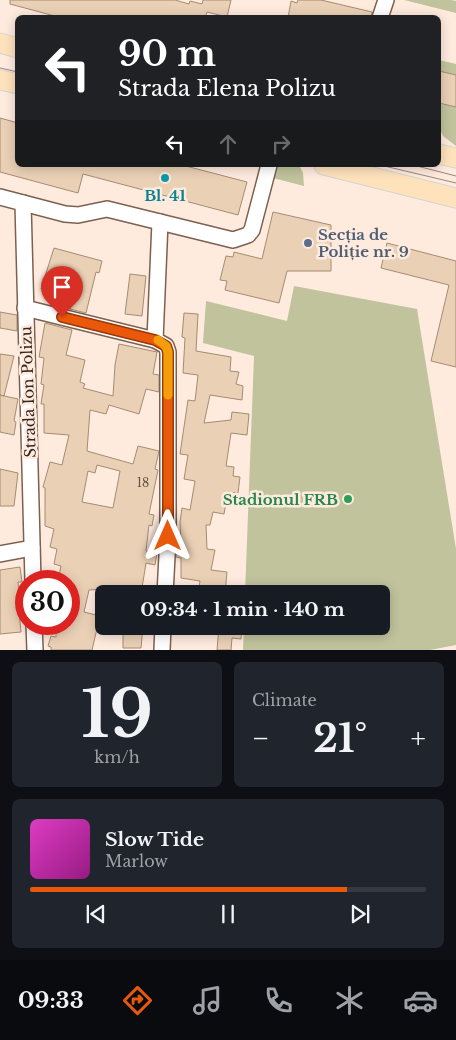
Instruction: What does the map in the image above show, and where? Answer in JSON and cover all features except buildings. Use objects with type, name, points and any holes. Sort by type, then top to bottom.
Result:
[{"type":"main road","points":[[0,43],[15,47]]},
{"type":"main road","points":[[0,80],[15,83]]},
{"type":"main road","points":[[441,154],[456,158]]},
{"type":"main road","points":[[332,167],[456,198]]},
{"type":"street","points":[[381,15],[386,0]]},
{"type":"street","points":[[0,197],[78,215],[107,209],[233,240],[248,235],[252,230],[268,167]]},
{"type":"street","name":"Strada Ion Polizu","points":[[22,203],[33,570]]},
{"type":"street","points":[[155,340],[160,222]]},
{"type":"street","points":[[26,308],[155,340],[166,346],[168,352],[168,536],[165,585]]},
{"type":"street","points":[[0,554],[32,548]]},
{"type":"street","points":[[34,635],[35,650]]},
{"type":"street","points":[[162,650],[163,635]]},
{"type":"green space","points":[[404,0],[456,1],[456,13]]},
{"type":"green space","points":[[441,60],[456,64],[456,146],[443,136],[441,132]]},
{"type":"green space","points":[[272,167],[300,167],[303,173],[304,186],[269,177]]},
{"type":"green space","name":"Stadionul FRB","points":[[294,286],[417,309],[456,549],[456,645],[430,650],[243,650],[244,635],[390,635],[390,585],[245,585],[254,356],[203,343],[206,301],[287,321]]},
{"type":"tram line","points":[[0,68],[15,71]]},
{"type":"tram line","points":[[388,167],[456,183]]},
{"type":"tram line","points":[[421,167],[456,176]]},
{"type":"slow traffic","points":[[158,340],[166,346],[168,352],[168,395]]},
{"type":"place","name":"Bl. 41","points":[[165,178]]},
{"type":"place","name":"Secția de Poliție nr. 9","points":[[308,243]]},
{"type":"place","name":"Stadionul FRB","points":[[348,499]]},
{"type":"route","points":[[62,317],[161,341],[166,346],[168,352],[168,536]]}]
